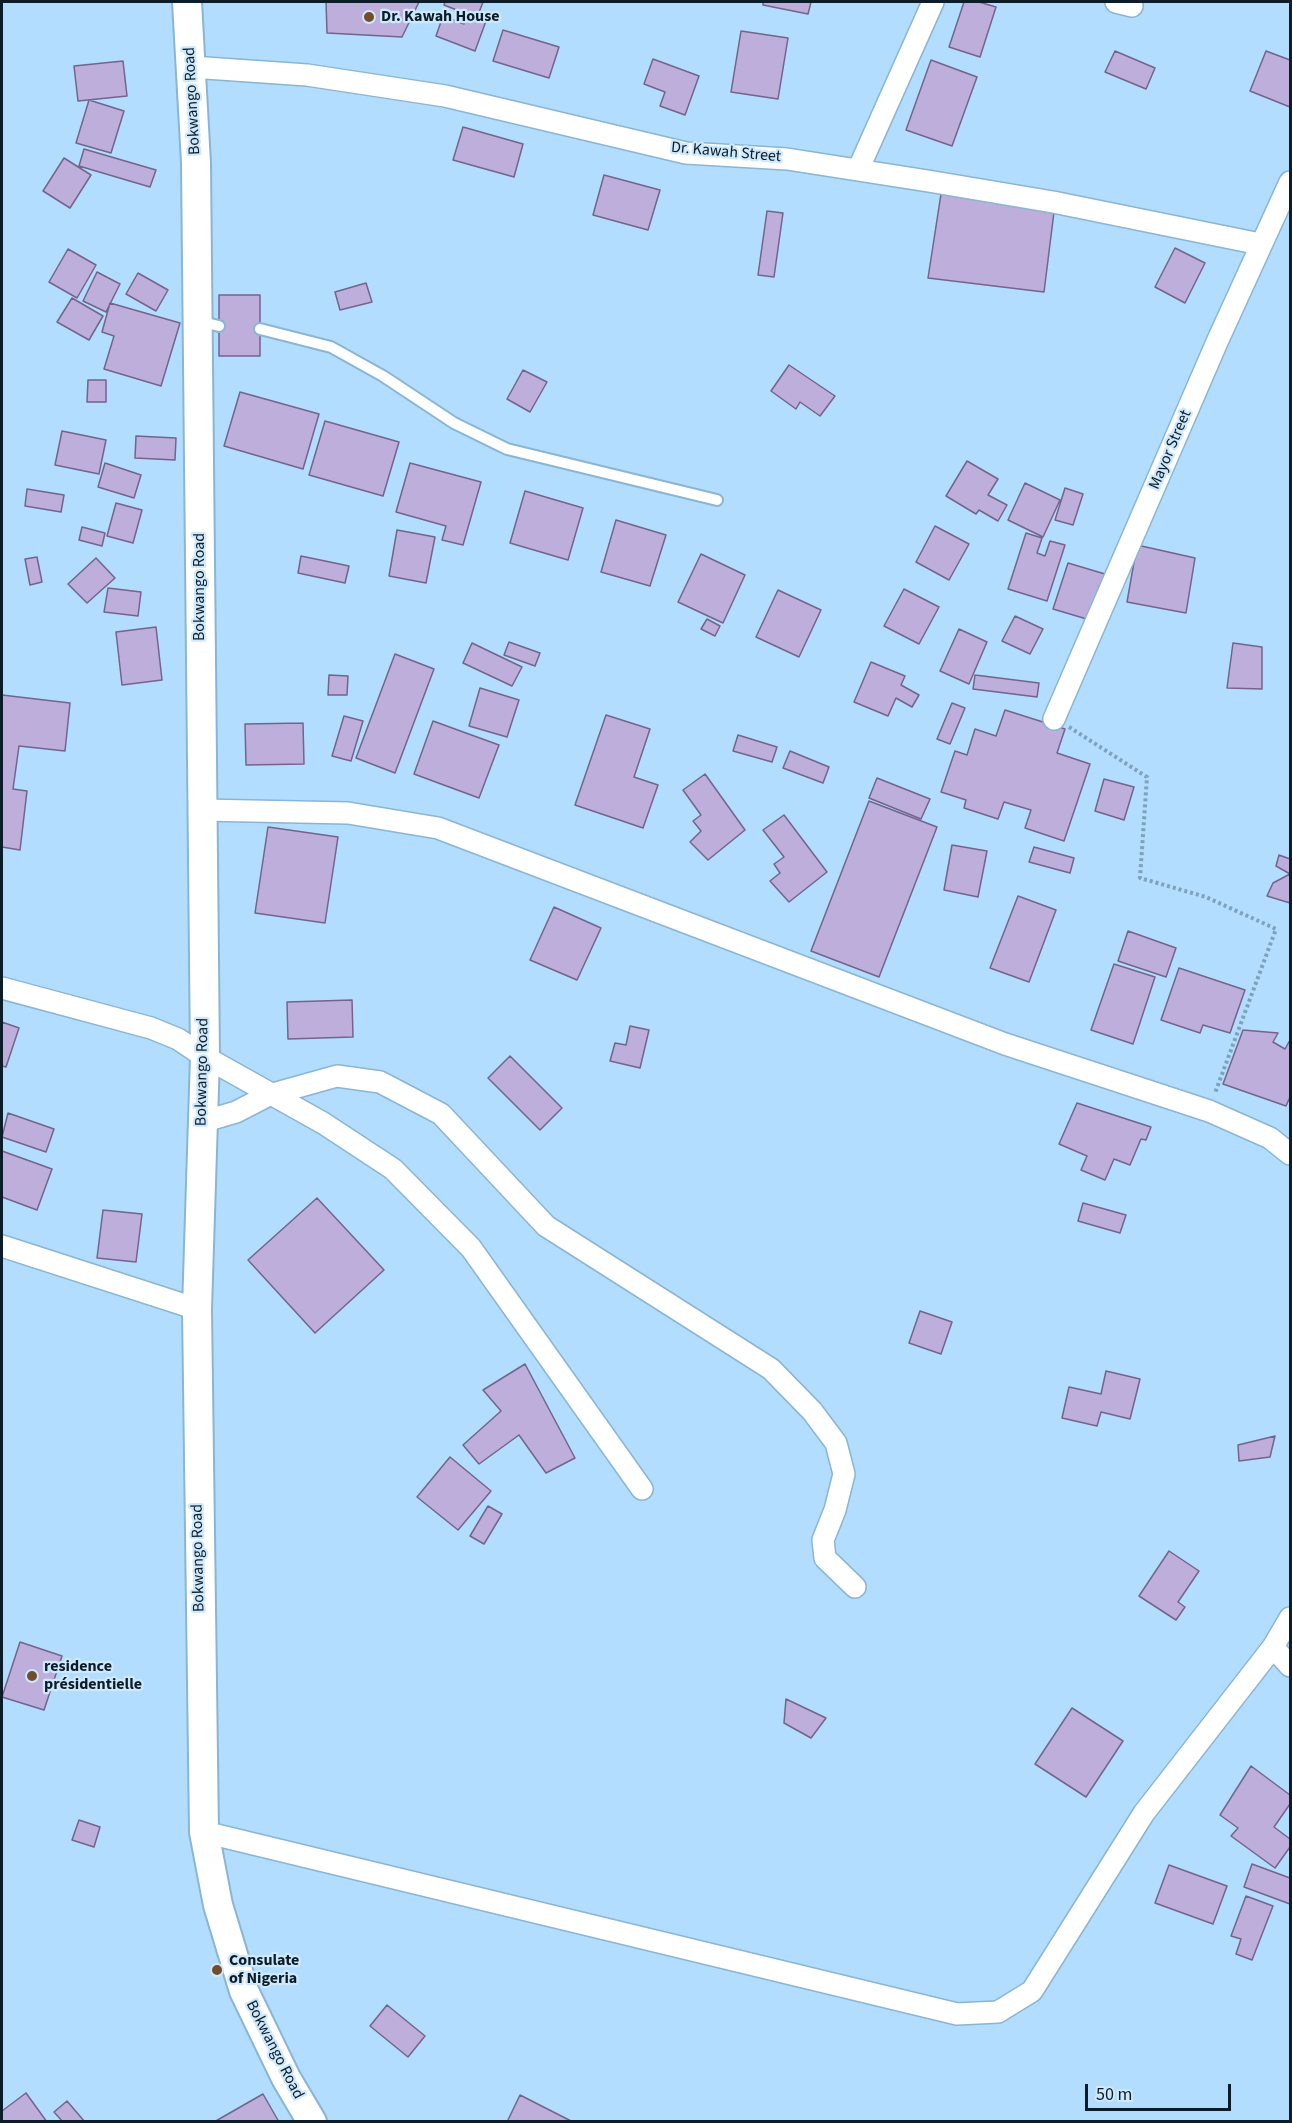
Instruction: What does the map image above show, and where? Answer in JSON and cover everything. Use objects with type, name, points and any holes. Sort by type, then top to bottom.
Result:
[{"type":"street","name":"Bokwango Road","points":[[187,2],[208,323],[202,810],[204,1057],[197,1308],[204,1832],[218,1905],[244,1991],[286,2078],[312,2121]]},
{"type":"street","points":[[858,170],[933,2]]},
{"type":"street","name":"Dr. Kawah Street","points":[[191,67],[307,75],[445,96],[686,153],[787,159],[858,170],[1053,202],[1260,244]]},
{"type":"street","name":"Mayor Street","points":[[1054,719],[1260,244],[1290,182]]},
{"type":"street","points":[[202,810],[348,813],[438,828],[1005,1044],[1209,1111],[1270,1138],[1290,1154]]},
{"type":"street","points":[[2,988],[150,1028],[178,1039],[268,1095],[323,1123],[393,1169],[471,1248],[642,1489]]},
{"type":"street","points":[[202,1122],[236,1112],[268,1095],[338,1076],[380,1082],[441,1114],[546,1226],[771,1369],[812,1411],[836,1443],[843,1474],[835,1510],[823,1540],[825,1558],[855,1587]]},
{"type":"street","points":[[2,1246],[197,1308]]},
{"type":"street","points":[[204,1832],[957,2014],[998,2012],[1032,1991],[1144,1813],[1273,1647],[1290,1618]]},
{"type":"street","points":[[1273,1647],[1290,1666]]},
{"type":"lane","points":[[260,329],[331,347],[383,376],[454,423],[507,449],[717,500]]},
{"type":"path","points":[[1054,719],[1114,754],[1147,777],[1140,878],[1206,897],[1276,929],[1209,1111]]},
{"type":"building","name":"Dr. Kawah House","points":[[326,2],[419,2],[402,37],[327,33]]},
{"type":"building","points":[[445,2],[483,2],[477,18],[444,5]]},
{"type":"building","points":[[763,2],[811,2],[808,14],[763,5]]},
{"type":"building","points":[[964,2],[979,2],[996,7],[980,57],[949,47]]},
{"type":"building","points":[[468,14],[486,21],[475,51],[436,36],[443,16],[464,24]]},
{"type":"building","points":[[503,30],[559,47],[549,78],[493,61]]},
{"type":"building","points":[[741,31],[788,38],[778,99],[731,92]]},
{"type":"building","points":[[1115,51],[1155,68],[1146,89],[1105,72]]},
{"type":"building","points":[[1266,51],[1290,60],[1290,107],[1250,91]]},
{"type":"building","points":[[653,59],[699,76],[685,115],[660,106],[665,92],[644,84]]},
{"type":"building","points":[[931,60],[977,77],[952,146],[906,130]]},
{"type":"building","points":[[123,61],[127,96],[78,101],[74,66]]},
{"type":"building","points":[[89,100],[124,111],[111,153],[76,143]]},
{"type":"building","points":[[463,127],[523,144],[514,177],[453,160]]},
{"type":"building","points":[[84,149],[156,170],[150,187],[79,166]]},
{"type":"building","points":[[64,158],[91,175],[70,208],[43,191]]},
{"type":"building","points":[[604,175],[660,190],[648,230],[593,215]]},
{"type":"building","points":[[941,194],[1055,204],[1044,292],[928,278]]},
{"type":"building","points":[[767,211],[783,213],[774,277],[758,275]]},
{"type":"building","points":[[1175,248],[1205,263],[1185,303],[1155,287]]},
{"type":"building","points":[[68,249],[96,265],[77,298],[49,282]]},
{"type":"building","points":[[97,272],[120,284],[106,312],[83,301]]},
{"type":"building","points":[[138,273],[168,290],[156,311],[126,294]]},
{"type":"building","points":[[366,283],[372,302],[340,310],[335,292]]},
{"type":"building","points":[[219,295],[260,295],[260,356],[219,356]]},
{"type":"building","points":[[72,298],[103,316],[89,340],[57,322]]},
{"type":"building","points":[[110,303],[180,323],[161,386],[104,369],[114,336],[102,332]]},
{"type":"building","points":[[789,365],[835,396],[820,416],[800,402],[796,409],[771,391]]},
{"type":"building","points":[[523,370],[547,382],[530,412],[507,399]]},
{"type":"building","points":[[88,380],[106,380],[106,402],[87,402]]},
{"type":"building","points":[[240,392],[319,414],[303,469],[224,446]]},
{"type":"building","points":[[325,421],[399,442],[383,496],[309,475]]},
{"type":"building","points":[[62,431],[106,440],[99,474],[55,465]]},
{"type":"building","points":[[136,436],[176,438],[175,460],[135,458]]},
{"type":"building","points":[[967,461],[998,479],[988,495],[1007,505],[998,521],[979,510],[976,514],[946,496]]},
{"type":"building","points":[[105,463],[141,475],[134,498],[98,487]]},
{"type":"building","points":[[410,463],[481,482],[463,545],[442,540],[446,526],[396,512]]},
{"type":"building","points":[[1025,483],[1060,500],[1043,537],[1008,520]]},
{"type":"building","points":[[1065,488],[1083,494],[1073,525],[1055,520]]},
{"type":"building","points":[[27,489],[64,495],[61,512],[25,506]]},
{"type":"building","points":[[525,491],[583,508],[568,560],[510,543]]},
{"type":"building","points":[[116,503],[142,510],[133,543],[107,536]]},
{"type":"building","points":[[616,520],[666,535],[650,586],[601,572]]},
{"type":"building","points":[[935,526],[969,544],[949,580],[916,562]]},
{"type":"building","points":[[82,527],[105,533],[102,546],[79,540]]},
{"type":"building","points":[[397,530],[435,537],[426,583],[389,576]]},
{"type":"building","points":[[1026,533],[1042,538],[1037,553],[1045,556],[1050,541],[1065,545],[1047,601],[1008,589]]},
{"type":"building","points":[[1137,545],[1195,558],[1186,613],[1127,602]]},
{"type":"building","points":[[701,554],[745,575],[723,623],[678,602]]},
{"type":"building","points":[[301,556],[349,566],[345,583],[298,573]]},
{"type":"building","points":[[37,557],[42,582],[30,585],[25,559]]},
{"type":"building","points":[[96,558],[115,578],[87,603],[68,584]]},
{"type":"building","points":[[1068,563],[1105,574],[1090,620],[1053,609]]},
{"type":"building","points":[[108,588],[141,592],[138,616],[104,612]]},
{"type":"building","points":[[904,589],[939,607],[919,644],[884,626]]},
{"type":"building","points":[[778,590],[821,610],[799,657],[756,637]]},
{"type":"building","points":[[1015,616],[1043,629],[1030,654],[1002,641]]},
{"type":"building","points":[[707,619],[720,626],[715,636],[701,629]]},
{"type":"building","points":[[156,627],[162,680],[122,685],[116,632]]},
{"type":"building","points":[[959,629],[987,642],[969,684],[940,671]]},
{"type":"building","points":[[509,642],[540,653],[535,666],[504,655]]},
{"type":"building","points":[[472,643],[522,667],[512,686],[463,663]]},
{"type":"building","points":[[1233,643],[1262,647],[1262,689],[1227,688]]},
{"type":"building","points":[[395,654],[434,669],[395,773],[356,758]]},
{"type":"building","points":[[871,662],[905,676],[901,685],[919,695],[912,707],[896,698],[888,716],[854,702]]},
{"type":"building","points":[[329,675],[348,676],[347,695],[328,695]]},
{"type":"building","points":[[975,675],[1039,683],[1037,697],[973,689]]},
{"type":"building","points":[[480,688],[519,700],[507,737],[469,726]]},
{"type":"building","points":[[2,695],[70,703],[65,751],[19,746],[13,789],[27,791],[20,850],[2,847]]},
{"type":"building","points":[[952,703],[965,708],[950,744],[937,739]]},
{"type":"building","points":[[1005,710],[1065,729],[1057,753],[1090,764],[1064,841],[1025,828],[1031,810],[1004,802],[998,819],[964,808],[966,800],[941,792],[955,751],[967,755],[975,729],[996,736]]},
{"type":"building","points":[[606,715],[650,729],[634,777],[658,785],[643,828],[575,805]]},
{"type":"building","points":[[344,716],[363,721],[351,761],[332,756]]},
{"type":"building","points":[[433,721],[499,745],[479,798],[414,774]]},
{"type":"building","points":[[303,723],[304,764],[246,765],[245,724]]},
{"type":"building","points":[[738,735],[777,747],[772,762],[733,751]]},
{"type":"building","points":[[790,751],[829,767],[823,783],[783,768]]},
{"type":"building","points":[[705,774],[745,830],[708,860],[690,842],[701,831],[693,821],[701,815],[683,790]]},
{"type":"building","points":[[877,778],[930,799],[921,819],[869,798]]},
{"type":"building","points":[[1104,779],[1134,787],[1124,820],[1095,811]]},
{"type":"building","points":[[869,801],[937,827],[879,977],[811,951]]},
{"type":"building","points":[[784,815],[827,872],[789,902],[770,881],[780,873],[774,864],[784,857],[763,830]]},
{"type":"building","points":[[268,827],[338,837],[325,923],[255,913]]},
{"type":"building","points":[[952,845],[987,851],[978,897],[944,890]]},
{"type":"building","points":[[1034,847],[1074,858],[1070,873],[1029,862]]},
{"type":"building","points":[[1279,855],[1290,859],[1290,874],[1276,866]]},
{"type":"building","points":[[1290,874],[1290,903],[1267,896],[1273,883]]},
{"type":"building","points":[[1018,896],[1056,910],[1029,982],[990,968]]},
{"type":"building","points":[[554,907],[601,928],[577,980],[530,960]]},
{"type":"building","points":[[1128,931],[1176,948],[1166,977],[1118,961]]},
{"type":"building","points":[[1114,964],[1155,977],[1133,1044],[1091,1030]]},
{"type":"building","points":[[1179,968],[1245,990],[1230,1033],[1203,1025],[1200,1033],[1161,1020]]},
{"type":"building","points":[[352,1000],[353,1037],[288,1039],[287,1002]]},
{"type":"building","points":[[2,1022],[19,1028],[6,1067],[2,1066]]},
{"type":"building","points":[[630,1026],[649,1030],[640,1068],[610,1061],[615,1043],[626,1045]]},
{"type":"building","points":[[1243,1030],[1278,1033],[1273,1042],[1285,1049],[1290,1040],[1290,1097],[1286,1106],[1223,1084]]},
{"type":"building","points":[[510,1056],[562,1108],[540,1130],[488,1078]]},
{"type":"building","points":[[1077,1103],[1151,1127],[1146,1140],[1141,1139],[1130,1165],[1114,1159],[1105,1180],[1081,1170],[1087,1156],[1059,1144]]},
{"type":"building","points":[[8,1113],[54,1129],[46,1152],[2,1137]]},
{"type":"building","points":[[2,1151],[52,1169],[37,1210],[2,1197]]},
{"type":"building","points":[[317,1198],[384,1270],[315,1333],[248,1260]]},
{"type":"building","points":[[1083,1203],[1126,1215],[1120,1233],[1078,1221]]},
{"type":"building","points":[[103,1210],[142,1214],[136,1262],[97,1258]]},
{"type":"building","points":[[920,1311],[952,1322],[941,1354],[909,1343]]},
{"type":"building","points":[[525,1364],[575,1458],[546,1473],[519,1435],[479,1464],[463,1445],[501,1411],[483,1390]]},
{"type":"building","points":[[1106,1371],[1140,1379],[1130,1419],[1101,1412],[1097,1426],[1062,1418],[1069,1387],[1101,1394]]},
{"type":"building","points":[[1275,1436],[1270,1457],[1239,1461],[1238,1445]]},
{"type":"building","points":[[450,1457],[491,1491],[458,1530],[417,1497]]},
{"type":"building","points":[[488,1506],[502,1514],[484,1544],[470,1536]]},
{"type":"building","points":[[1169,1551],[1199,1571],[1178,1602],[1185,1607],[1176,1620],[1139,1596]]},
{"type":"building","name":"residence présidentielle","points":[[20,1642],[62,1656],[44,1710],[2,1697]]},
{"type":"building","points":[[786,1699],[826,1718],[811,1738],[784,1723]]},
{"type":"building","points":[[1072,1708],[1123,1741],[1086,1797],[1035,1764]]},
{"type":"building","points":[[1251,1766],[1290,1795],[1290,1804],[1274,1827],[1290,1839],[1290,1847],[1275,1868],[1231,1836],[1238,1828],[1220,1815]]},
{"type":"building","points":[[79,1820],[100,1827],[94,1847],[72,1840]]},
{"type":"building","points":[[1252,1864],[1290,1878],[1290,1904],[1244,1887]]},
{"type":"building","points":[[1169,1865],[1227,1886],[1213,1924],[1155,1903]]},
{"type":"building","points":[[1246,1896],[1273,1906],[1252,1960],[1236,1954],[1241,1939],[1231,1936]]},
{"type":"building","points":[[387,2005],[425,2036],[408,2057],[370,2026]]},
{"type":"building","points":[[26,2093],[47,2122],[2,2122],[2,2111]]},
{"type":"building","points":[[263,2094],[279,2122],[214,2122]]},
{"type":"building","points":[[520,2095],[573,2122],[507,2122]]},
{"type":"building","points":[[67,2101],[85,2122],[63,2122],[54,2112]]},
{"type":"place","name":"Dr. Kawah House","points":[[369,17]]},
{"type":"place","name":"residence présidentielle","points":[[32,1676]]},
{"type":"place","name":"Consulate of Nigeria","points":[[217,1970]]}]
